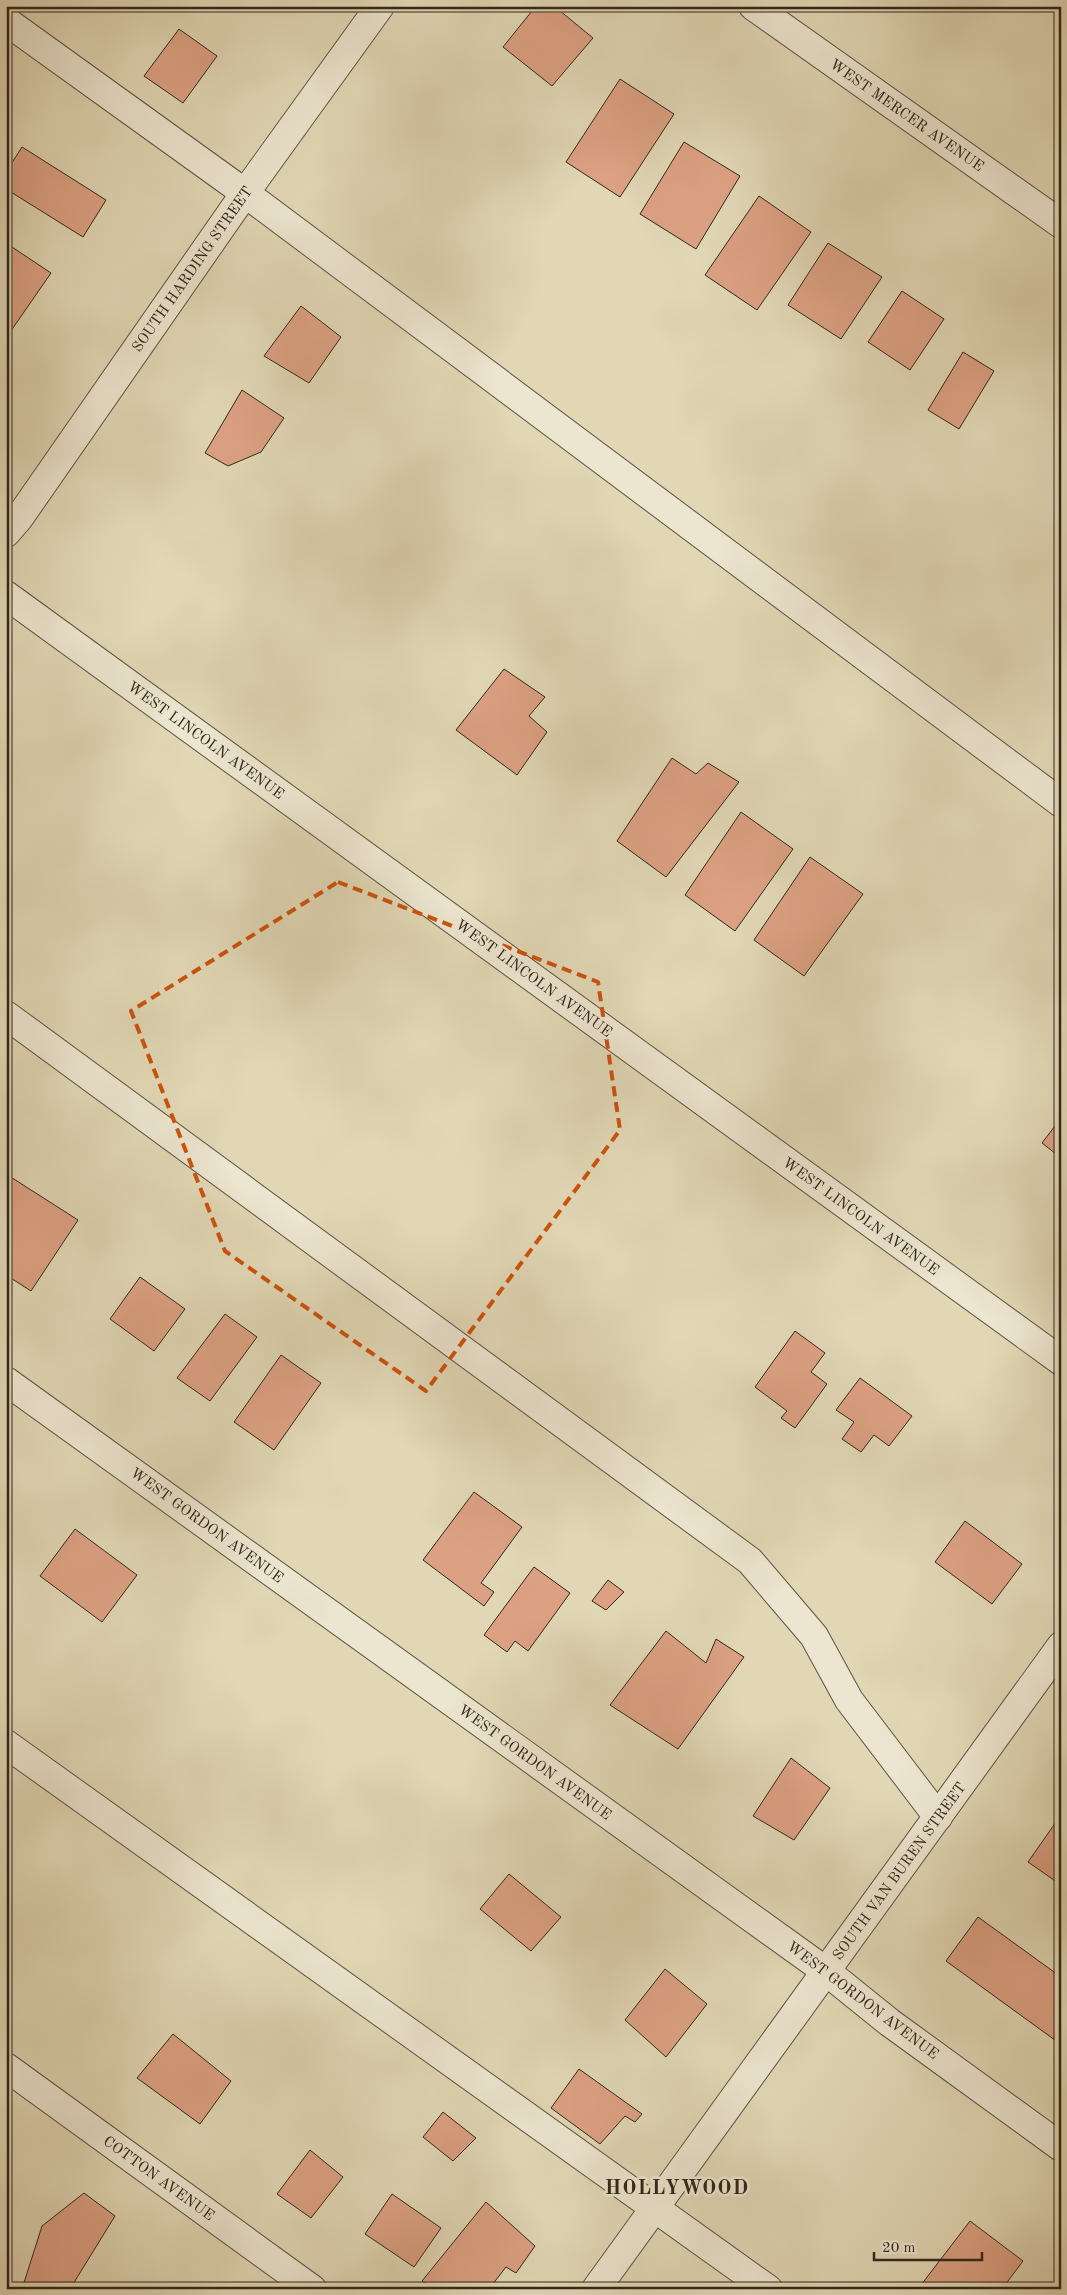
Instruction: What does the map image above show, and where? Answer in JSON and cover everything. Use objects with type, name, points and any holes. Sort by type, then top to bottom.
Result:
[{"type":"street","name":"SOUTH HARDING STREET","points":[[6,533],[19,518],[246,193],[380,6]]},
{"type":"street","name":"WEST MERCER AVENUE","points":[[753,6],[1061,224]]},
{"type":"street","points":[[6,21],[246,193],[1061,803]]},
{"type":"street","name":"WEST LINCOLN AVENUE","points":[[6,595],[1061,1361]]},
{"type":"street","points":[[6,1015],[750,1561],[814,1636],[849,1700],[938,1817]]},
{"type":"street","name":"WEST GORDON AVENUE","points":[[6,1381],[827,1972],[889,2022],[1061,2147]]},
{"type":"street","name":"SOUTH VAN BUREN STREET","points":[[596,2289],[1061,1646]]},
{"type":"street","points":[[6,1744],[768,2289]]},
{"type":"street","name":"COTTON AVENUE","points":[[6,2067],[312,2289]]},
{"type":"highlighted area","points":[[338,882],[598,982],[620,1130],[426,1391],[225,1251],[131,1011]]},
{"type":"building","points":[[536,6],[554,6],[593,38],[552,86],[503,47]]},
{"type":"building","points":[[179,29],[217,56],[183,103],[144,76]]},
{"type":"building","points":[[620,79],[674,114],[620,197],[566,162]]},
{"type":"building","points":[[684,142],[740,176],[696,249],[640,214]]},
{"type":"building","points":[[22,147],[106,200],[83,237],[6,189],[6,172]]},
{"type":"building","points":[[759,196],[811,232],[757,310],[705,275]]},
{"type":"building","points":[[6,243],[51,273],[6,338]]},
{"type":"building","points":[[828,243],[882,277],[841,339],[788,305]]},
{"type":"building","points":[[902,291],[944,319],[910,370],[868,342]]},
{"type":"building","points":[[301,306],[341,337],[309,383],[264,356]]},
{"type":"building","points":[[963,352],[994,371],[959,429],[928,410]]},
{"type":"building","points":[[242,390],[284,418],[261,452],[228,466],[205,453]]},
{"type":"building","points":[[504,669],[545,697],[529,716],[547,732],[517,775],[456,730]]},
{"type":"building","points":[[672,758],[696,774],[708,763],[739,782],[666,877],[617,841]]},
{"type":"building","points":[[741,812],[793,849],[735,931],[685,895]]},
{"type":"building","points":[[810,857],[863,894],[804,976],[754,940]]},
{"type":"building","points":[[1061,1118],[1061,1158],[1042,1143]]},
{"type":"building","points":[[6,1174],[78,1220],[31,1291],[6,1275]]},
{"type":"building","points":[[140,1277],[185,1309],[154,1351],[110,1319]]},
{"type":"building","points":[[225,1314],[257,1337],[210,1401],[177,1378]]},
{"type":"building","points":[[795,1331],[825,1353],[811,1372],[827,1384],[795,1428],[781,1418],[787,1411],[755,1387]]},
{"type":"building","points":[[281,1355],[321,1383],[274,1450],[234,1422]]},
{"type":"building","points":[[860,1378],[912,1416],[889,1446],[874,1435],[861,1452],[842,1439],[854,1422],[836,1410]]},
{"type":"building","points":[[474,1492],[522,1527],[481,1583],[494,1592],[484,1606],[423,1560]]},
{"type":"building","points":[[965,1521],[1022,1564],[992,1604],[935,1562]]},
{"type":"building","points":[[75,1529],[137,1575],[102,1622],[40,1576]]},
{"type":"building","points":[[534,1567],[570,1593],[528,1651],[515,1641],[507,1652],[484,1635]]},
{"type":"building","points":[[608,1580],[624,1592],[606,1610],[592,1601]]},
{"type":"building","points":[[666,1631],[706,1663],[716,1639],[744,1657],[678,1749],[610,1705]]},
{"type":"building","points":[[791,1758],[830,1788],[794,1840],[753,1816]]},
{"type":"building","points":[[1056,1822],[1061,1826],[1061,1885],[1028,1862]]},
{"type":"building","points":[[509,1874],[561,1917],[531,1951],[480,1909]]},
{"type":"building","points":[[978,1917],[1061,1977],[1061,2041],[1059,2043],[946,1961]]},
{"type":"building","points":[[665,1969],[707,2004],[666,2057],[625,2020]]},
{"type":"building","points":[[173,2034],[231,2081],[200,2124],[137,2078]]},
{"type":"building","points":[[579,2069],[642,2114],[635,2122],[625,2116],[600,2144],[551,2108]]},
{"type":"building","points":[[443,2112],[476,2138],[453,2161],[423,2137]]},
{"type":"building","points":[[310,2150],[343,2177],[311,2218],[277,2194]]},
{"type":"building","points":[[84,2193],[115,2216],[70,2289],[22,2289],[42,2226]]},
{"type":"building","points":[[392,2194],[441,2228],[414,2267],[365,2234]]},
{"type":"building","points":[[486,2202],[535,2246],[516,2273],[506,2267],[489,2289],[434,2289],[422,2281]]},
{"type":"building","points":[[970,2221],[1023,2261],[1002,2289],[926,2289],[921,2285]]},
{"type":"district","name":"HOLLYWOOD","points":[[677,2187]]}]
